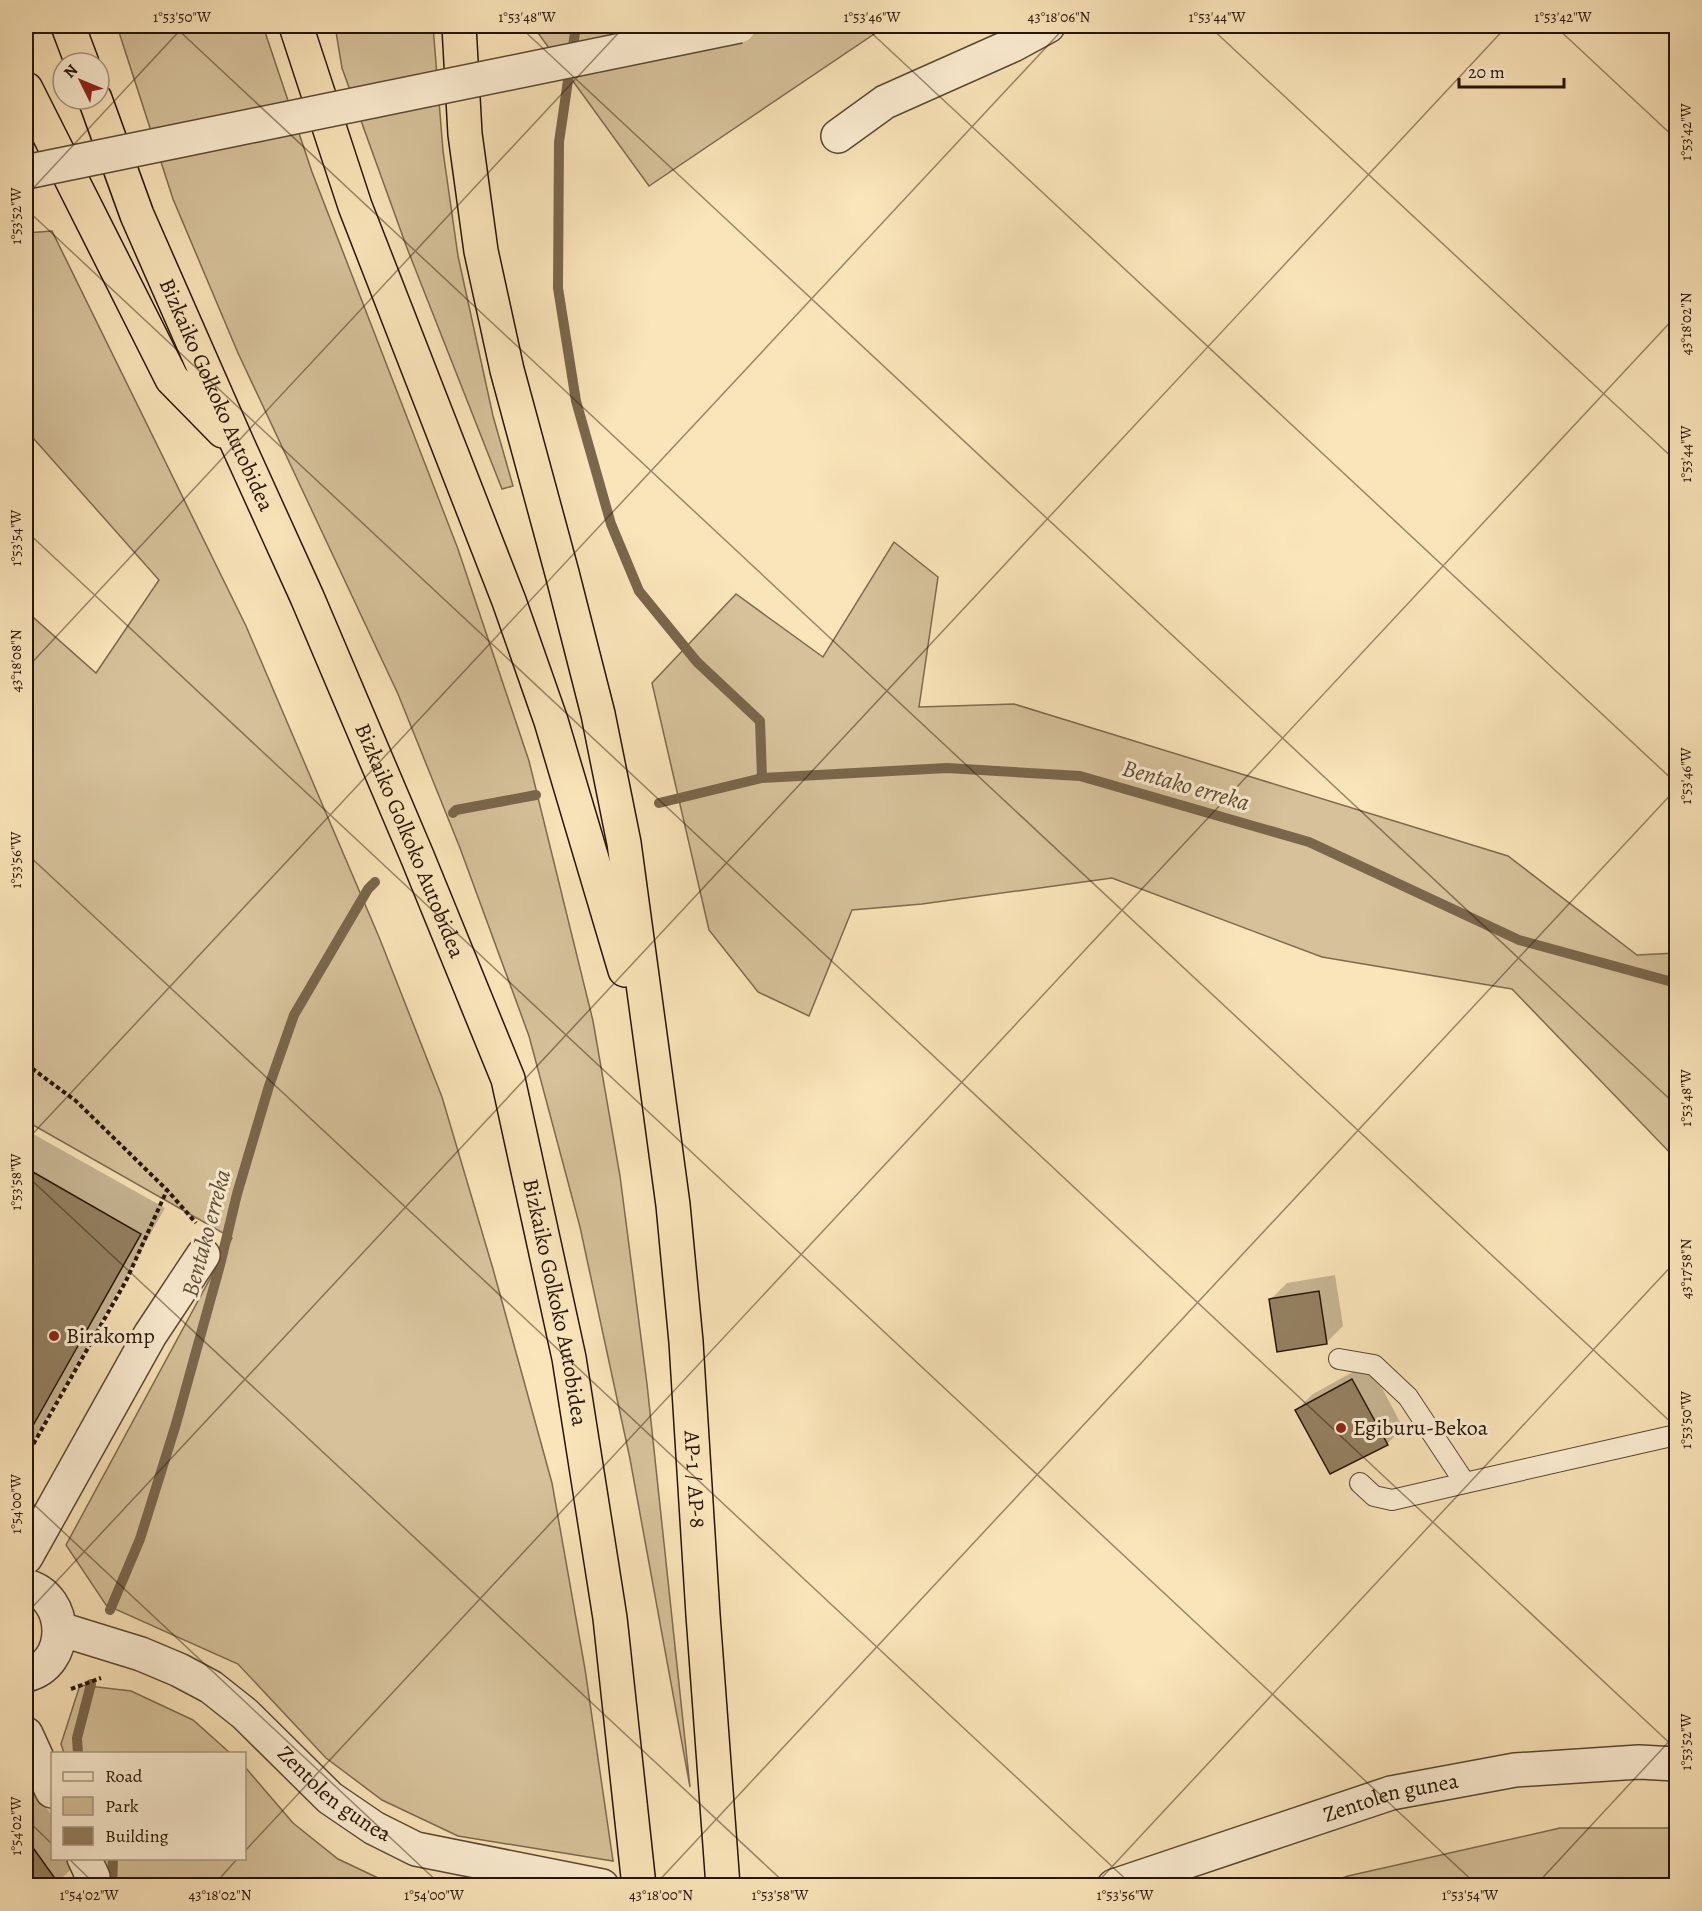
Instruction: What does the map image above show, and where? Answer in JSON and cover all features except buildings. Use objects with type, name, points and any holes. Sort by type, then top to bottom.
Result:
[{"type":"highway","points":[[68,26],[77,51]]},
{"type":"highway","points":[[296,26],[355,207],[509,601],[543,699],[656,1073]]},
{"type":"highway","points":[[459,26],[465,134],[481,251],[507,370],[598,714],[624,843],[656,1073]]},
{"type":"highway","points":[[26,89],[172,379],[238,445]]},
{"type":"highway","name":"Bizkaiko Golkoko Autobidea","points":[[99,111],[137,215],[316,619],[417,856],[508,1079],[569,1358],[610,1618],[639,1886]]},
{"type":"highway","name":"AP-1 / AP-8","points":[[656,1073],[673,1205],[686,1342],[723,1886]]},
{"type":"street","points":[[26,172],[740,26]]},
{"type":"street","points":[[838,136],[885,102],[1013,45],[1048,26]]},
{"type":"street","points":[[26,1557],[150,1335],[203,1255]]},
{"type":"street","points":[[26,1586],[46,1597],[57,1612],[60,1629],[57,1647],[47,1663],[33,1674],[26,1675]]},
{"type":"street","name":"Zentolen gunea","points":[[60,1629],[141,1654],[211,1688],[245,1714],[330,1798],[374,1828],[416,1849],[602,1886]]},
{"type":"street","points":[[26,1734],[51,1789]]},
{"type":"street","name":"Zentolen gunea","points":[[1114,1886],[1391,1793],[1515,1770],[1639,1762],[1677,1764]]},
{"type":"street","points":[[85,1860],[93,1877],[88,1886]]},
{"type":"lane","points":[[1339,1359],[1374,1365],[1408,1397],[1465,1483]]},
{"type":"lane","points":[[1360,1483],[1374,1496],[1392,1500],[1677,1434]]},
{"type":"path","points":[[26,1064],[76,1101],[166,1190],[195,1222],[204,1237],[203,1255]]},
{"type":"path","points":[[26,1457],[126,1281],[166,1190]]},
{"type":"green space","points":[[117,26],[263,26],[312,172],[458,549],[529,761],[593,1021],[620,1176],[647,1384],[690,1787],[630,1459],[580,1227],[529,1036],[460,848],[398,694],[238,353],[173,199]]},
{"type":"green space","points":[[335,26],[433,26],[443,151],[458,256],[493,416],[513,486],[502,489],[407,248],[342,68]]},
{"type":"green space","points":[[533,26],[886,26],[649,186]]},
{"type":"green space","points":[[52,231],[246,626],[379,937],[442,1097],[493,1269],[552,1483],[585,1669],[613,1861],[458,1836],[382,1800],[326,1758],[238,1664],[106,1605],[66,1545],[232,1238],[26,1121],[26,611],[96,673],[159,580],[26,430],[26,233]]},
{"type":"green space","points":[[894,542],[938,577],[919,707],[1014,704],[1508,856],[1637,955],[1676,953],[1676,1159],[1512,989],[1322,957],[1112,878],[922,904],[852,910],[809,1016],[758,992],[709,930],[652,683],[736,594],[823,657]]},
{"type":"green space","points":[[80,1685],[131,1691],[193,1720],[229,1752],[64,1752],[61,1744]]},
{"type":"green space","points":[[246,1768],[293,1823],[338,1859],[393,1885],[106,1885],[98,1860],[246,1860]]},
{"type":"green space","points":[[1560,1828],[1676,1828],[1676,1885],[1322,1885],[1348,1876]]},
{"type":"waterway","points":[[576,26],[559,142],[558,288],[576,401],[611,524],[639,591],[697,662],[760,721],[762,778]]},
{"type":"waterway","name":"Bentako erreka","points":[[659,803],[762,778],[947,768],[1080,776],[1309,842],[1519,940],[1676,983]]},
{"type":"waterway","name":"Bentako erreka","points":[[453,813],[456,810],[536,795]]},
{"type":"waterway","name":"Bentako erreka","points":[[110,1610],[140,1539],[176,1424],[237,1194],[269,1086],[294,1015],[368,889],[375,882]]},
{"type":"waterway","name":"Bentako erreka","points":[[78,1752],[77,1738],[91,1684]]},
{"type":"waterway","name":"Bentako erreka","points":[[112,1886],[113,1860]]},
{"type":"place","name":"Birakomp","points":[[54,1336]]},
{"type":"place","name":"Egiburu-Bekoa","points":[[1341,1428]]}]
